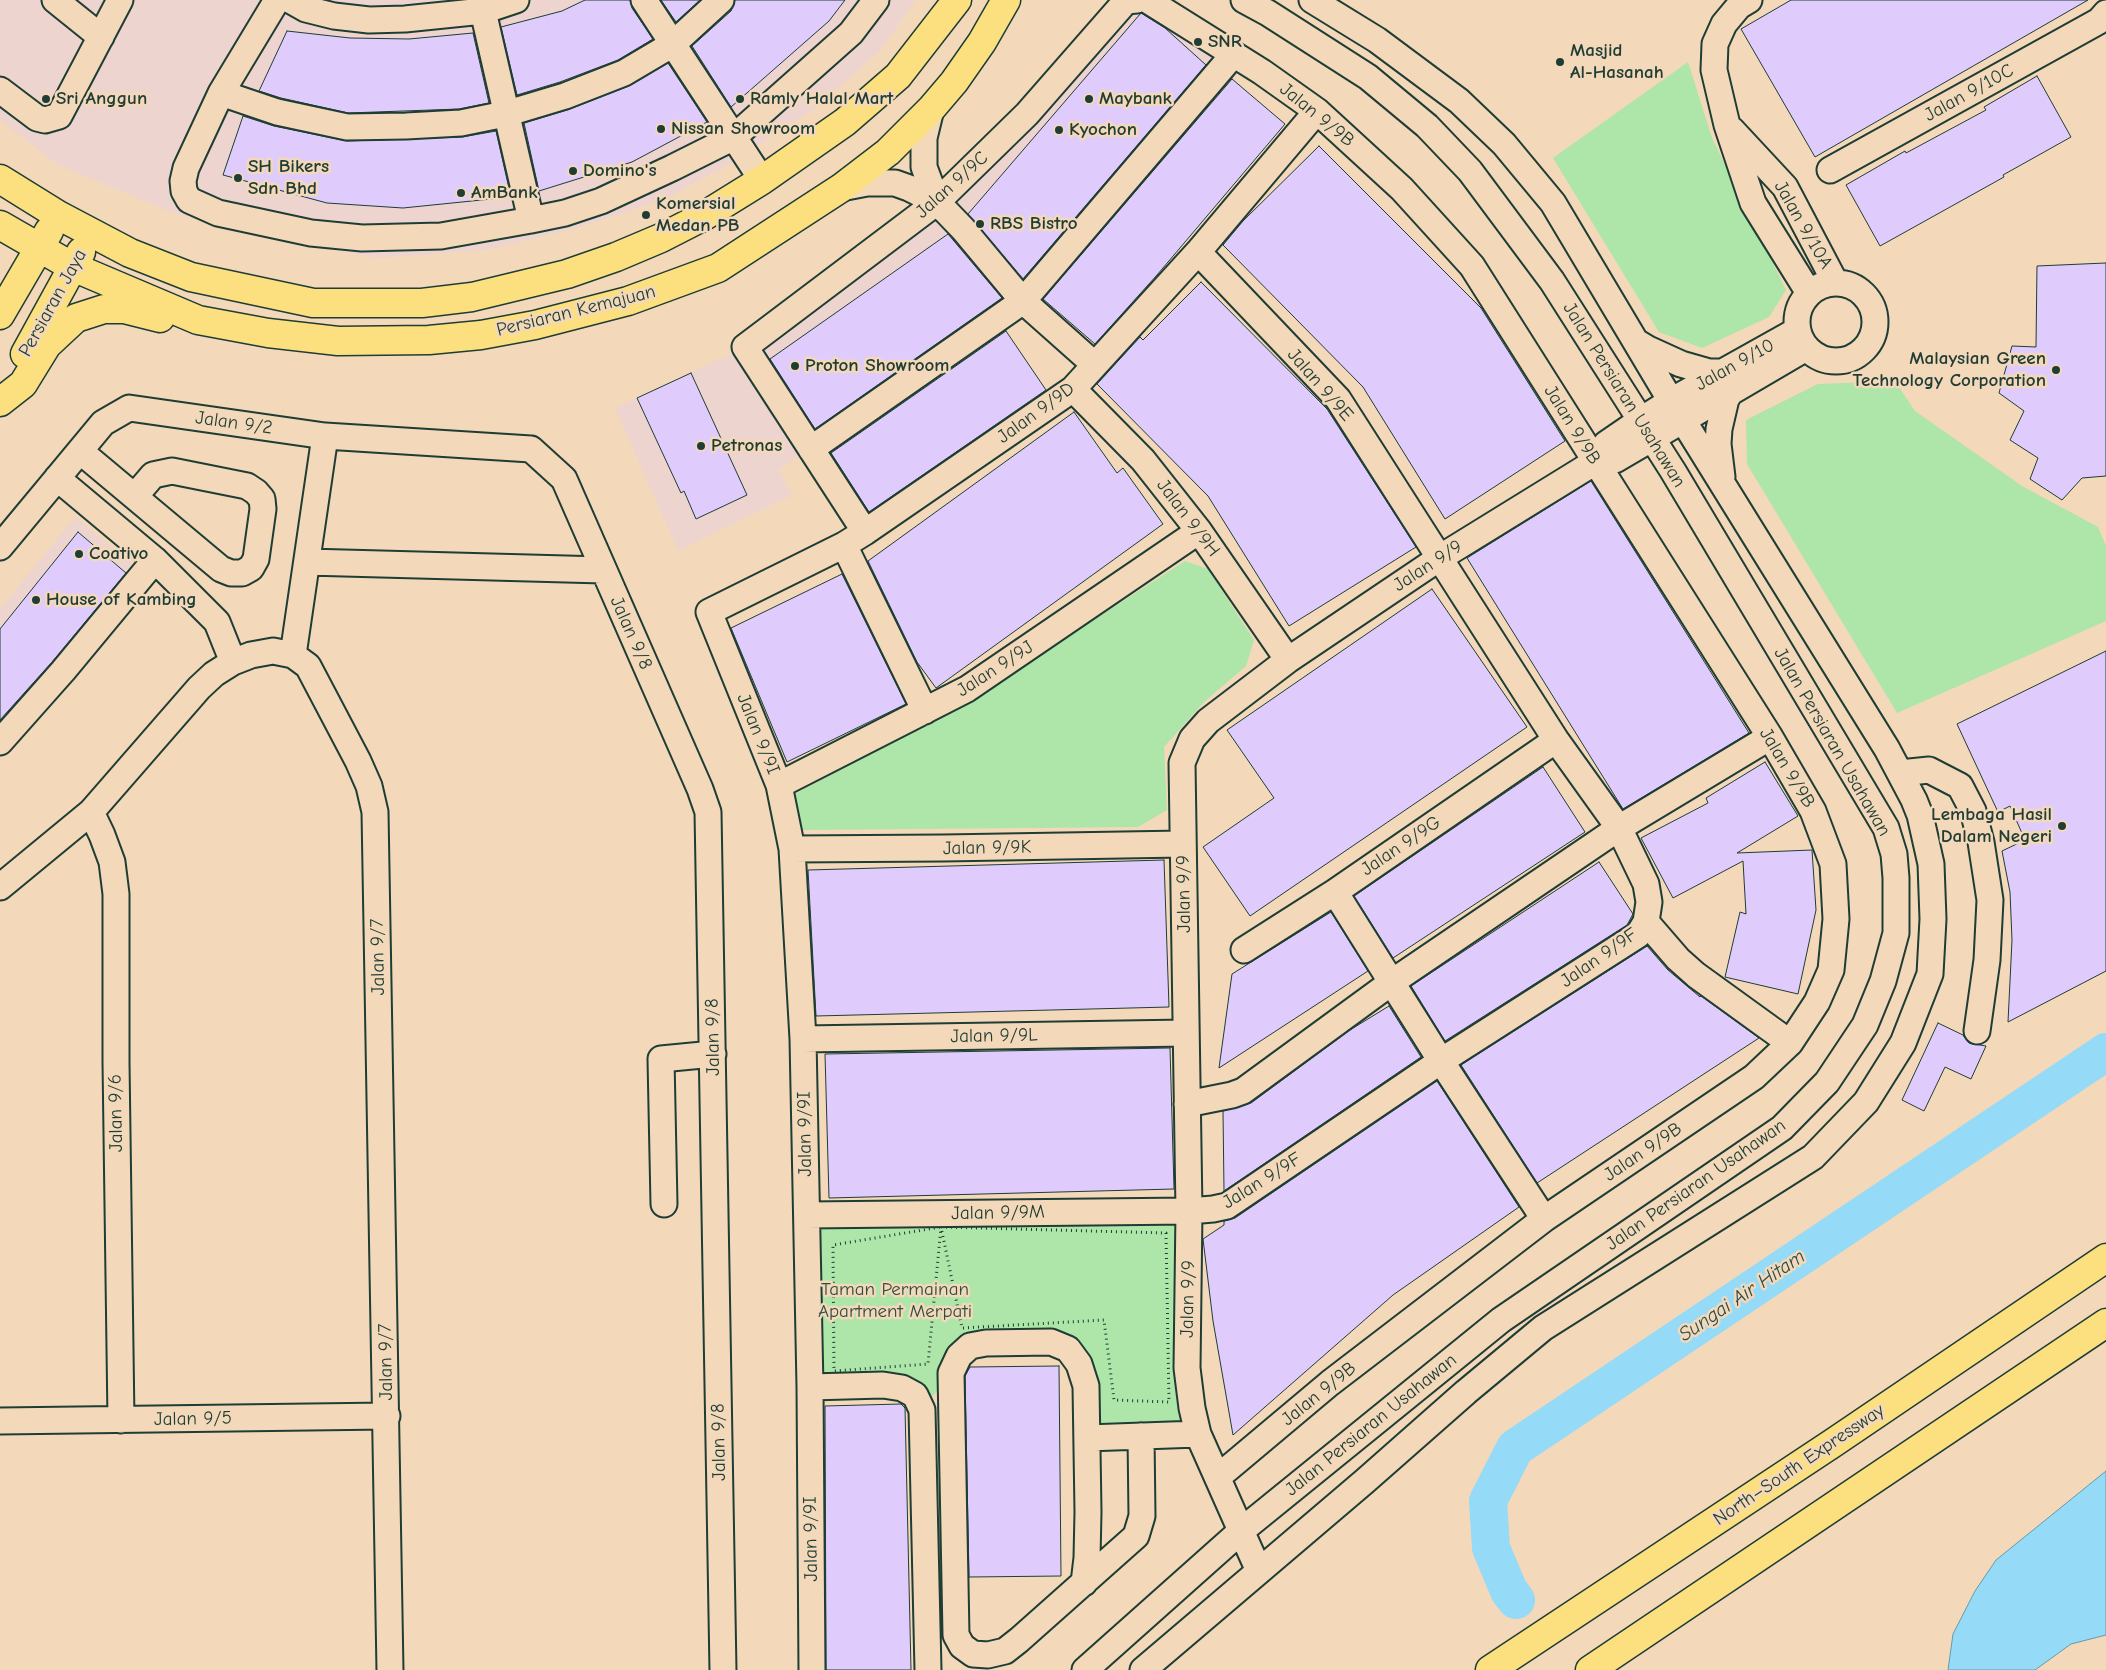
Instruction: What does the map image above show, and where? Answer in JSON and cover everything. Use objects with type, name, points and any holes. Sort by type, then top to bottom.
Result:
[{"type":"main road","name":"Persiaran Kemajuan","points":[[0,179],[58,215],[130,253],[192,277],[313,303],[422,304],[472,297],[518,288],[616,257],[661,238],[704,216],[762,180],[845,122],[898,76],[939,26],[957,0]]},
{"type":"main road","name":"Persiaran Kemajuan","points":[[0,225],[73,267],[198,320],[268,334],[338,341],[429,340],[481,335],[534,325],[628,301],[718,268],[841,188],[888,152],[931,109],[954,82],[982,42],[1006,0]]},
{"type":"main road","name":"Persiaran Jaya","points":[[0,315],[58,215]]},
{"type":"main road","name":"Persiaran Jaya","points":[[0,400],[92,233]]},
{"type":"main road","points":[[0,400],[24,384],[48,345],[76,318],[104,309],[124,309],[162,318],[198,320]]},
{"type":"main road","name":"North–South Expressway","points":[[1490,1670],[2106,1258]]},
{"type":"main road","points":[[1595,1667],[2106,1323]]},
{"type":"street","points":[[55,0],[101,37]]},
{"type":"street","points":[[0,90],[36,118],[45,120],[60,116],[120,0]]},
{"type":"street","points":[[277,0],[221,93],[186,168],[183,181],[184,192],[189,200],[218,213],[312,233],[362,238],[441,236],[565,213],[601,201],[734,137],[851,33],[876,0]]},
{"type":"street","points":[[290,0],[315,12],[369,20],[405,19],[483,11],[516,0]]},
{"type":"street","points":[[644,0],[762,180]]},
{"type":"street","points":[[221,93],[277,112],[346,127],[461,123],[505,114],[565,96],[624,73],[673,44],[721,0]]},
{"type":"street","name":"Jalan 9/9C","points":[[811,449],[745,347],[937,202],[1027,114],[1126,1],[1137,0]]},
{"type":"street","name":"Jalan 9/9B","points":[[1147,0],[1262,72],[1317,111],[1402,189],[1472,266],[1574,429],[1605,455],[1612,490],[1770,737],[1813,811],[1833,864],[1836,919],[1831,970],[1817,1002],[1790,1043],[1754,1077],[1544,1219],[1330,1383],[1218,1477]]},
{"type":"street","name":"Jalan Persiaran Usahawan","points":[[1085,1670],[1241,1531],[1501,1320],[1782,1128],[1828,1082],[1865,1025],[1883,981],[1896,933],[1894,854],[1886,828],[1673,471],[1552,281],[1470,171],[1427,126],[1368,77],[1268,13],[1244,0]]},
{"type":"street","name":"Jalan Persiaran Usahawan","points":[[1143,1670],[1543,1328],[1813,1157],[1866,1102],[1903,1043],[1930,974],[1933,919],[1931,864],[1920,815],[1900,773],[1677,410],[1554,203],[1504,144],[1459,101],[1377,40],[1312,0]]},
{"type":"street","name":"Jalan 9/10A","points":[[1749,0],[1739,6],[1724,24],[1715,44],[1714,70],[1727,125],[1753,203],[1810,293]]},
{"type":"street","points":[[483,11],[505,114],[531,220]]},
{"type":"street","name":"Jalan 9/10C","points":[[1830,170],[2099,21],[2106,13]]},
{"type":"street","points":[[925,710],[855,539],[811,449],[1023,301],[1233,55]]},
{"type":"street","points":[[931,109],[924,138],[924,167],[937,202]]},
{"type":"street","name":"Jalan 9/9D","points":[[709,612],[855,539],[1073,389],[1198,252],[1317,111]]},
{"type":"street","name":"Jalan 9/10A","points":[[1727,125],[1785,187],[1835,282]]},
{"type":"street","points":[[841,188],[867,183],[895,183],[937,202],[963,229],[1023,301],[1095,364]]},
{"type":"street","name":"Jalan 9/9E","points":[[1198,252],[1338,399],[1440,557]]},
{"type":"street","points":[[1835,282],[1852,286],[1863,293],[1871,303],[1875,314],[1875,329],[1871,340],[1864,349],[1852,358],[1836,361],[1820,358],[1802,339],[1799,308],[1810,293],[1821,285],[1835,282]]},
{"type":"street","name":"Jalan 9/10","points":[[1647,429],[1802,339]]},
{"type":"street","points":[[1636,341],[1648,349],[1681,364],[1709,372],[1727,381],[1726,399],[1719,428],[1718,444],[1723,485]]},
{"type":"street","name":"Jalan 9/9H","points":[[1073,389],[1143,460],[1199,531],[1288,660]]},
{"type":"street","points":[[1622,391],[1628,407],[1628,414],[1626,420],[1612,435],[1605,455],[1637,451],[1646,452],[1673,471]]},
{"type":"street","name":"Jalan 9/2","points":[[0,548],[103,423],[129,408],[325,436],[531,449]]},
{"type":"street","name":"Jalan 9/9","points":[[1260,1571],[1198,1434],[1192,1408],[1187,1368],[1189,1211],[1182,763],[1192,739],[1208,721],[1288,660],[1440,557],[1647,429]]},
{"type":"street","points":[[0,887],[91,812],[199,688],[214,674],[233,662],[251,656],[273,651],[294,655],[325,436]]},
{"type":"street","name":"Jalan 9/8","points":[[531,449],[564,479],[700,789],[708,812],[722,1670]]},
{"type":"street","points":[[80,450],[221,569],[231,573],[242,573],[251,568],[256,559],[263,509],[262,500],[256,492],[247,486],[172,471],[153,475],[135,496]]},
{"type":"street","points":[[58,478],[155,560],[217,622],[233,662]]},
{"type":"street","name":"Jalan 9/9J","points":[[779,785],[967,690],[1199,531]]},
{"type":"street","name":"Jalan 9/9F","points":[[1189,1211],[1213,1210],[1227,1206],[1240,1198],[1441,1061],[1638,935],[1646,922],[1649,902],[1646,884],[1619,828],[1556,740],[1440,557]]},
{"type":"street","points":[[0,742],[63,671],[155,560]]},
{"type":"street","points":[[307,562],[603,570]]},
{"type":"street","name":"Jalan 9/9I","points":[[709,612],[779,785],[792,849],[803,1039],[810,1387],[812,1670]]},
{"type":"street","name":"Jalan 9/7","points":[[294,655],[308,666],[358,761],[369,786],[375,812],[390,1670]]},
{"type":"street","points":[[1187,1104],[1243,1091],[1392,982],[1619,828],[1770,737]]},
{"type":"street","name":"Jalan 9/9G","points":[[1244,950],[1335,892],[1556,740]]},
{"type":"street","points":[[1900,773],[1929,770],[1960,786],[1973,811],[1981,842],[1990,900],[1987,960],[1977,1031]]},
{"type":"street","name":"Jalan 9/6","points":[[91,812],[112,862],[116,894],[120,1420]]},
{"type":"street","name":"Jalan 9/9K","points":[[792,849],[1183,844]]},
{"type":"street","points":[[1335,892],[1441,1061],[1544,1219]]},
{"type":"street","points":[[1646,922],[1678,959],[1696,975],[1790,1043]]},
{"type":"street","name":"Jalan 9/9L","points":[[803,1039],[1186,1033]]},
{"type":"street","points":[[664,1204],[661,1059],[713,1054]]},
{"type":"street","name":"Jalan 9/9M","points":[[807,1215],[1189,1211]]},
{"type":"street","points":[[1084,1583],[1087,1558],[1086,1386],[1079,1364],[1068,1348],[1051,1342],[986,1343],[970,1346],[959,1356],[951,1373],[956,1635],[962,1646],[973,1654],[988,1656],[1005,1651],[1084,1583],[1136,1536],[1140,1528],[1142,1516],[1141,1436]]},
{"type":"street","points":[[810,1387],[883,1385],[902,1388],[914,1395],[922,1410],[928,1670]]},
{"type":"street","name":"Jalan 9/5","points":[[0,1421],[387,1416]]},
{"type":"street","points":[[1087,1438],[1198,1434]]},
{"type":"path","points":[[941,1227],[928,1364],[834,1371],[832,1245],[941,1227],[1166,1233],[1169,1402],[1114,1400],[1104,1320],[962,1328],[941,1227]]},
{"type":"shaded area","points":[[0,0],[916,0],[880,51],[813,110],[734,161],[668,198],[577,228],[487,250],[378,258],[269,239],[171,212],[58,165],[0,120]]},
{"type":"shaded area","points":[[1131,6],[1224,58],[1016,301],[814,443],[779,470],[792,495],[678,551],[615,408],[720,359],[752,347],[959,191]]},
{"type":"shaded area","points":[[75,517],[150,578],[0,758],[0,609]]},
{"type":"green space","points":[[1688,62],[1712,138],[1786,290],[1769,317],[1702,348],[1659,332],[1553,158]]},
{"type":"green space","points":[[1895,381],[1915,411],[2022,486],[2098,527],[2106,546],[2106,621],[1897,713],[1747,464],[1746,420],[1818,384]]},
{"type":"green space","points":[[1185,561],[1208,569],[1254,640],[1246,666],[1204,702],[1164,747],[1167,810],[1138,827],[801,830],[793,795],[959,707]]},
{"type":"green space","name":"Taman Permainan Apartment Merpati","points":[[1189,1211],[1198,1434],[1087,1438],[1068,1349],[986,1343],[951,1373],[922,1410],[915,1395],[810,1387],[807,1215]]},
{"type":"water","points":[[2106,1471],[2106,1635],[2071,1644],[2035,1670],[1948,1670],[1953,1634],[1975,1591],[1996,1560]]},
{"type":"building","points":[[585,0],[630,0],[632,8],[653,39],[618,60],[560,82],[517,95],[501,27],[562,11]]},
{"type":"building","points":[[661,0],[700,0],[676,22]]},
{"type":"building","points":[[735,0],[845,0],[829,21],[731,107],[692,46],[731,11]]},
{"type":"building","points":[[1791,0],[2088,0],[1815,157],[1741,29]]},
{"type":"building","points":[[1141,13],[1165,28],[1206,65],[1023,279],[968,214]]},
{"type":"building","points":[[287,31],[350,38],[409,39],[473,33],[489,103],[459,109],[348,113],[281,98],[259,91]]},
{"type":"building","points":[[668,63],[707,122],[632,162],[539,191],[524,123],[570,109],[629,86]]},
{"type":"building","points":[[2037,76],[2071,137],[2003,175],[2004,177],[1880,246],[1846,185],[1905,151],[1906,153],[1986,110],[1984,107]]},
{"type":"building","points":[[1232,79],[1285,124],[1157,275],[1095,344],[1043,299]]},
{"type":"building","points":[[243,116],[274,126],[347,141],[462,137],[496,131],[511,197],[403,208],[327,203],[223,175]]},
{"type":"building","points":[[1319,146],[1481,308],[1565,441],[1445,519],[1363,387],[1223,245],[1243,221]]},
{"type":"building","points":[[948,234],[1002,298],[815,429],[770,359]]},
{"type":"building","name":"Malaysian Green Technology Corporation","points":[[2106,263],[2106,476],[2082,478],[2062,500],[2030,479],[2038,458],[2010,440],[2024,411],[1999,393],[2012,346],[2036,347],[2037,266]]},
{"type":"building","points":[[1201,282],[1327,409],[1416,547],[1289,626],[1208,496],[1097,384],[1140,337],[1143,340]]},
{"type":"building","points":[[1006,331],[1046,390],[869,512],[831,453]]},
{"type":"building","points":[[691,373],[747,495],[696,519],[684,491],[681,493],[637,398]]},
{"type":"building","points":[[1074,412],[1117,473],[1123,468],[1163,524],[936,688],[917,662],[868,561]]},
{"type":"building","points":[[1591,481],[1749,733],[1623,809],[1467,558]]},
{"type":"building","points":[[78,532],[126,573],[52,662],[0,720],[0,629]]},
{"type":"building","points":[[842,574],[906,704],[787,762],[731,628]]},
{"type":"building","points":[[1432,589],[1527,727],[1250,916],[1203,847],[1274,798],[1227,730]]},
{"type":"building","name":"Lembaga Hasil Dalam Negeri","points":[[2106,651],[2106,971],[2008,1022],[2012,940],[2010,892],[2002,851],[2025,840],[2010,806],[1998,812],[1957,724]]},
{"type":"building","points":[[1765,762],[1798,816],[1737,853],[1812,850],[1816,910],[1798,994],[1725,977],[1740,912],[1746,914],[1743,861],[1673,898],[1641,838],[1708,803],[1706,798]]},
{"type":"building","points":[[1543,767],[1585,832],[1393,958],[1354,896]]},
{"type":"building","points":[[1164,860],[1169,1007],[816,1016],[808,870]]},
{"type":"building","points":[[1599,862],[1633,914],[1627,925],[1445,1041],[1411,986]]},
{"type":"building","points":[[1331,912],[1368,971],[1219,1068],[1232,974]]},
{"type":"building","points":[[1647,946],[1668,970],[1700,997],[1759,1038],[1537,1183],[1461,1065]]},
{"type":"building","points":[[1389,1006],[1421,1057],[1224,1191],[1223,1111],[1251,1103],[1350,1030]]},
{"type":"building","points":[[1938,1023],[1963,1035],[1969,1043],[1986,1046],[1971,1079],[1945,1067],[1924,1111],[1902,1100]]},
{"type":"building","points":[[1170,1048],[1174,1189],[829,1198],[825,1054]]},
{"type":"building","points":[[1437,1081],[1519,1207],[1393,1295],[1233,1435],[1213,1321],[1203,1239],[1224,1225],[1224,1221],[1235,1218]]},
{"type":"building","points":[[1059,1366],[1061,1576],[969,1577],[965,1376],[970,1367]]},
{"type":"building","points":[[901,1404],[905,1408],[911,1670],[826,1670],[825,1406]]},
{"type":"waterway","name":"Sungai Air Hitam","points":[[1516,1600],[1509,1591],[1491,1548],[1488,1501],[1515,1448],[2106,1052]]},
{"type":"place","name":"SNR","points":[[1198,42]]},
{"type":"place","name":"Masjid Al-Hasanah","points":[[1560,62]]},
{"type":"place","name":"Sri Anggun","points":[[46,99]]},
{"type":"place","name":"Ramly Halal Mart","points":[[740,99]]},
{"type":"place","name":"Maybank","points":[[1089,99]]},
{"type":"place","name":"Nissan Showroom","points":[[661,129]]},
{"type":"place","name":"Kyochon","points":[[1059,130]]},
{"type":"place","name":"Domino's","points":[[573,171]]},
{"type":"place","name":"SH Bikers Sdn Bhd","points":[[238,178]]},
{"type":"place","name":"AmBank","points":[[461,193]]},
{"type":"place","name":"Komersial Medan PB","points":[[646,215]]},
{"type":"place","name":"RBS Bistro","points":[[980,224]]},
{"type":"place","name":"Proton Showroom","points":[[795,366]]},
{"type":"place","name":"Malaysian Green Technology Corporation","points":[[2056,370]]},
{"type":"place","name":"Petronas","points":[[701,446]]},
{"type":"place","name":"Coativo","points":[[79,554]]},
{"type":"place","name":"House of Kambing","points":[[36,600]]},
{"type":"place","name":"Lembaga Hasil Dalam Negeri","points":[[2062,826]]}]
